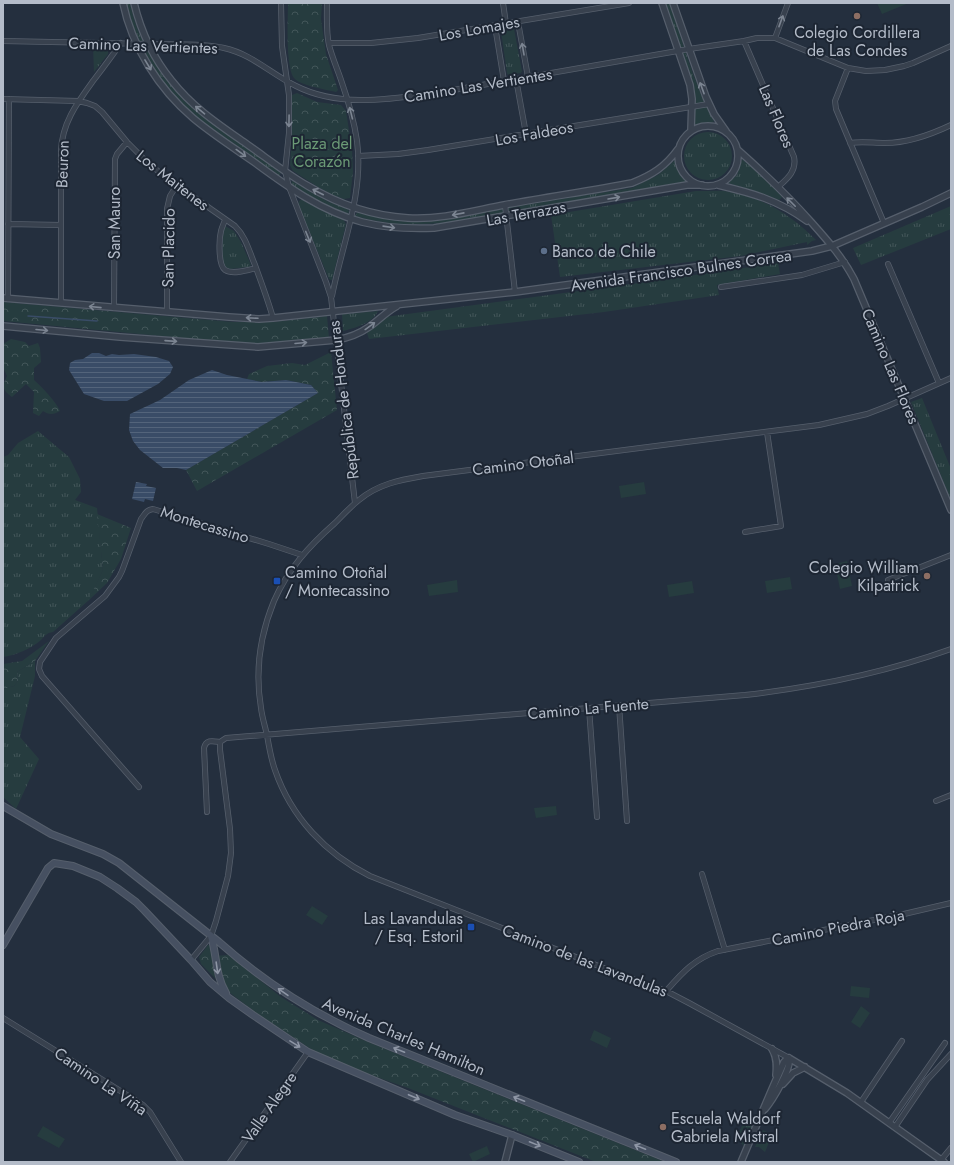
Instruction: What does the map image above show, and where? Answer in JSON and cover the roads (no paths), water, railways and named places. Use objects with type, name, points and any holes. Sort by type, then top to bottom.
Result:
[{"type":"main road","name":"Avenida Charles Hamilton","points":[[3,806],[51,834],[115,861],[219,942],[232,954],[315,1012],[350,1030],[676,1162]]},
{"type":"main road","points":[[3,945],[48,868],[54,863],[66,864],[90,872],[118,888],[136,902],[210,982],[229,998],[308,1052],[455,1115],[512,1135],[579,1162]]},
{"type":"main road","points":[[210,936],[215,953],[218,975],[229,998]]},
{"type":"main road","points":[[215,953],[224,951],[232,954]]},
{"type":"street","points":[[123,3],[137,44],[153,73],[167,92],[188,114],[308,200],[351,218]]},
{"type":"street","points":[[134,3],[139,22],[148,44],[161,67],[192,103],[215,122],[308,187],[354,208]]},
{"type":"street","name":"República de Honduras","points":[[281,3],[282,46],[288,82],[289,121],[286,171],[289,187],[331,297],[355,504]]},
{"type":"street","name":"República de Honduras","points":[[327,3],[329,43],[348,100],[355,131],[358,156],[358,181],[354,208],[331,297]]},
{"type":"street","points":[[503,3],[506,24]]},
{"type":"street","name":"Los Lomajes","points":[[329,43],[371,43],[402,40],[629,3]]},
{"type":"street","points":[[662,3],[690,85],[692,106],[691,130]]},
{"type":"street","points":[[673,3],[703,91],[709,104],[732,139],[738,150],[738,162],[733,173],[728,179],[708,186],[689,179],[683,172],[678,160],[678,149],[684,137],[691,130],[702,126],[713,126],[728,134]]},
{"type":"street","points":[[775,38],[788,3]]},
{"type":"street","points":[[518,22],[528,77]]},
{"type":"street","points":[[495,26],[504,81]]},
{"type":"street","name":"Camino Las Vertientes","points":[[3,41],[207,46],[231,50],[253,59],[288,82],[306,91],[326,97],[348,100],[417,95],[757,38],[775,38],[848,68],[866,71],[894,69],[913,63],[951,46]]},
{"type":"street","name":"Las Flores","points":[[744,41],[794,157],[795,165],[792,174],[778,188]]},
{"type":"street","name":"Beuron","points":[[61,303],[62,140],[67,121],[78,101],[121,43]]},
{"type":"street","points":[[848,68],[835,104],[836,112],[884,223]]},
{"type":"street","points":[[516,79],[526,134]]},
{"type":"street","name":"Los Maitenes","points":[[3,99],[78,101],[91,104],[99,109],[127,142],[151,166],[234,226],[244,237],[273,318]]},
{"type":"street","points":[[6,298],[9,99]]},
{"type":"street","name":"Los Faldeos","points":[[358,156],[398,154],[428,150],[709,104]]},
{"type":"street","points":[[209,130],[215,122]]},
{"type":"street","points":[[850,143],[885,143],[906,141],[926,136],[951,125]]},
{"type":"street","name":"San Mauro","points":[[114,308],[115,159],[116,154],[127,142]]},
{"type":"street","name":"Las Terrazas","points":[[354,208],[384,215],[410,218],[434,218],[632,183],[642,179],[665,165],[678,149]]},
{"type":"street","name":"Camino Las Flores","points":[[738,150],[778,188],[818,230],[845,262],[854,279],[905,398],[951,510]]},
{"type":"street","points":[[3,172],[9,172]]},
{"type":"street","name":"Camino Las Flores","points":[[717,184],[768,199],[799,216],[818,230]]},
{"type":"street","name":"San Placido","points":[[166,312],[167,209],[170,196],[177,185]]},
{"type":"street","name":"Las Terrazas","points":[[351,218],[374,225],[409,229],[447,227],[687,185],[702,185]]},
{"type":"street","points":[[592,190],[594,201]]},
{"type":"street","name":"Avenida Francisco Bulnes Correa","points":[[6,298],[166,312],[273,318],[516,292],[812,252],[832,246],[951,193]]},
{"type":"street","points":[[505,205],[516,292]]},
{"type":"street","points":[[409,229],[410,218]]},
{"type":"street","points":[[225,220],[220,237],[220,262],[222,267],[232,272],[256,268]]},
{"type":"street","points":[[8,224],[61,225]]},
{"type":"street","points":[[721,287],[802,275],[845,262]]},
{"type":"street","points":[[888,264],[939,383]]},
{"type":"street","name":"Avenida Francisco Bulnes Correa","points":[[3,326],[120,337],[258,347],[336,340],[349,337],[363,331],[399,305]]},
{"type":"street","name":"Camino Otoñal","points":[[266,734],[261,708],[259,683],[260,660],[263,637],[268,617],[277,595],[302,555],[322,534],[355,504],[368,493],[380,486],[405,479],[819,425],[854,418],[888,406],[951,378]]},
{"type":"street","points":[[745,532],[781,526],[767,432]]},
{"type":"street","name":"Montecassino","points":[[139,787],[42,676],[39,669],[40,662],[56,638],[105,596],[115,583],[122,571],[141,519],[149,509],[302,555]]},
{"type":"street","points":[[888,580],[951,555]]},
{"type":"street","name":"Camino La Fuente","points":[[207,812],[204,748],[207,742],[213,740],[220,742],[232,736],[745,695],[805,687],[836,681],[951,649]]},
{"type":"street","points":[[619,705],[627,821]]},
{"type":"street","points":[[589,708],[597,817]]},
{"type":"street","name":"Camino de las Lavandulas","points":[[266,734],[270,754],[276,772],[292,806],[314,835],[349,865],[370,876],[439,904],[666,991],[805,1067],[860,1102],[943,1161]]},
{"type":"street","points":[[191,960],[210,936],[216,921],[226,887],[231,853],[230,829],[220,742]]},
{"type":"street","points":[[936,801],[951,795]]},
{"type":"street","points":[[702,874],[725,950]]},
{"type":"street","name":"Camino Piedra Roja","points":[[666,991],[692,964],[711,953],[951,903]]},
{"type":"street","name":"Camino La Viña","points":[[3,1018],[143,1105],[150,1112],[181,1162]]},
{"type":"street","points":[[860,1102],[902,1040]]},
{"type":"street","points":[[889,1123],[945,1043]]},
{"type":"street","points":[[772,1049],[777,1062],[774,1083]]},
{"type":"street","name":"Valle Alegre","points":[[230,1162],[308,1052]]},
{"type":"street","points":[[895,1127],[927,1080],[951,1054]]},
{"type":"street","points":[[741,1162],[766,1100],[784,1062],[789,1058]]},
{"type":"street","points":[[775,1094],[790,1065],[789,1058]]},
{"type":"street","points":[[762,1112],[793,1073],[805,1067]]},
{"type":"street","points":[[505,1162],[512,1135]]},
{"type":"street","points":[[943,1161],[951,1148]]},
{"type":"water","points":[[92,353],[99,353],[106,356],[112,354],[134,354],[156,357],[169,361],[173,367],[170,374],[158,384],[127,401],[104,401],[84,394],[69,370],[70,363],[75,360],[83,359]]},
{"type":"water","points":[[212,370],[227,375],[262,382],[286,380],[311,385],[318,393],[186,470],[177,468],[163,468],[140,450],[133,441],[129,430],[130,414],[160,400],[189,380]]},
{"type":"water","points":[[136,482],[147,484],[146,486],[156,488],[153,501],[145,499],[144,502],[132,499]]},
{"type":"waterway","points":[[28,316],[97,321]]},
{"type":"place","name":"Colegio Cordillera de Las Condes","points":[[857,16]]},
{"type":"place","name":"Banco de Chile","points":[[544,251]]},
{"type":"place","name":"Colegio William Kilpatrick","points":[[927,576]]},
{"type":"place","name":"Camino Otoñal / Montecassino","points":[[277,581]]},
{"type":"place","name":"Las Lavandulas / Esq. Estoril","points":[[471,927]]},
{"type":"place","name":"Escuela Waldorf Gabriela Mistral","points":[[663,1127]]},
{"type":"park label","name":"Plaza del Corazón","points":[[322,152]]}]
